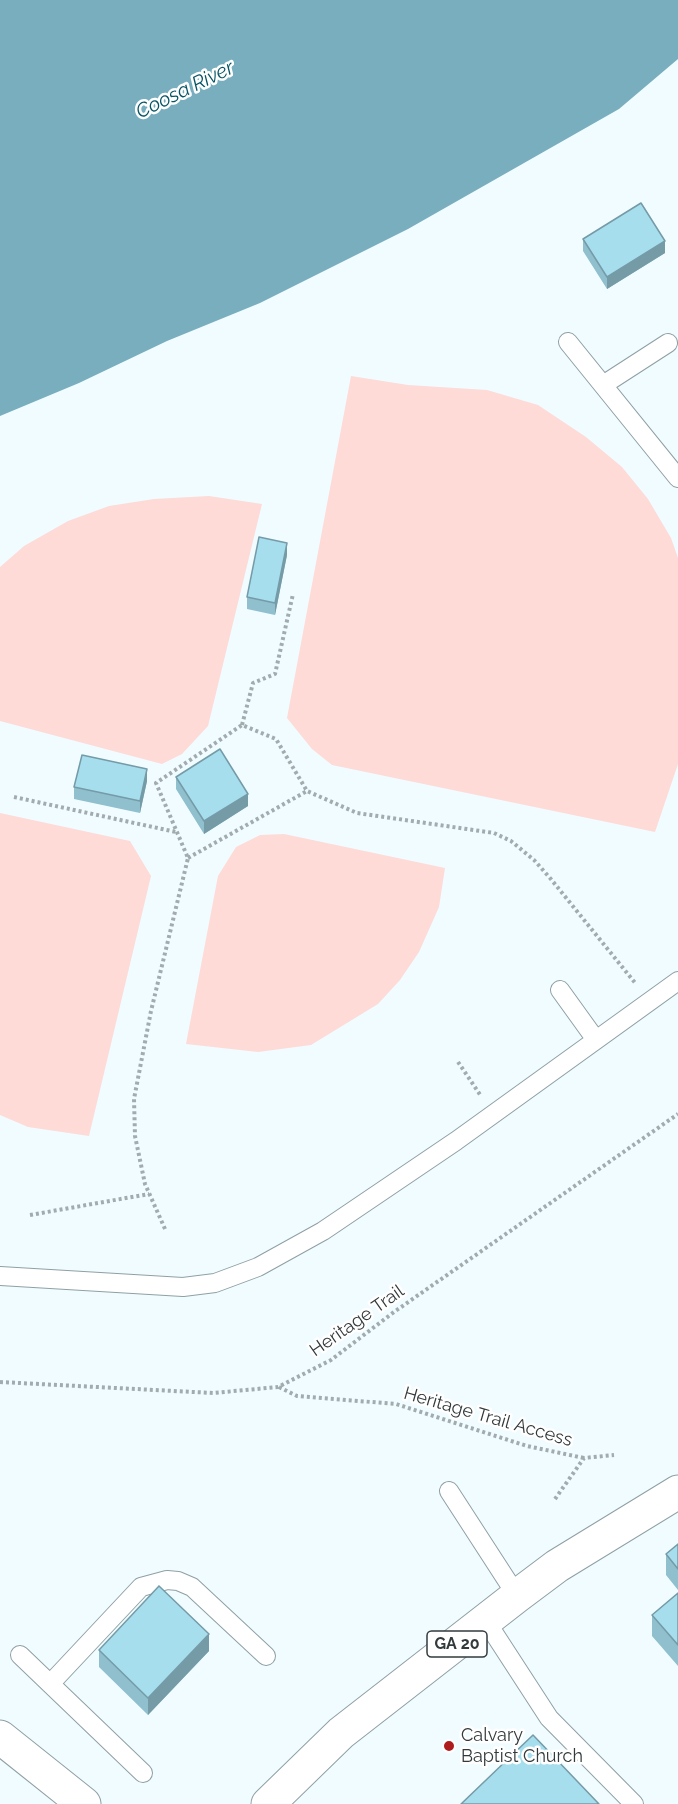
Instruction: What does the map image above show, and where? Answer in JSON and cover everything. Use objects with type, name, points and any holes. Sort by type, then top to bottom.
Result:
[{"type":"main road","name":"GA 20","points":[[268,1804],[341,1732],[517,1596],[557,1566],[669,1497]]},
{"type":"main road","points":[[0,1737],[84,1804]]},
{"type":"lane","points":[[568,342],[678,478]]},
{"type":"lane","points":[[603,385],[668,343]]},
{"type":"lane","points":[[0,1276],[150,1287],[183,1287],[215,1283],[258,1267],[323,1231],[493,1114],[678,981]]},
{"type":"lane","points":[[560,990],[596,1040]]},
{"type":"lane","points":[[449,1491],[517,1596]]},
{"type":"lane","points":[[50,1684],[141,1587],[167,1580],[178,1581],[192,1587],[266,1656]]},
{"type":"lane","points":[[486,1621],[549,1718],[634,1804]]},
{"type":"lane","points":[[20,1656],[143,1773]]},
{"type":"path","points":[[165,1229],[149,1194],[135,1136],[134,1099],[151,1011],[188,858],[156,783],[242,725],[254,683],[275,674],[293,594]]},
{"type":"path","points":[[242,725],[276,739],[307,791],[357,813],[494,833],[511,841],[534,860],[550,878],[650,1001]]},
{"type":"path","points":[[188,858],[307,791]]},
{"type":"path","points":[[14,796],[177,832]]},
{"type":"path","points":[[458,1062],[493,1114]]},
{"type":"path","name":"Heritage Trail","points":[[0,1382],[213,1393],[278,1387],[331,1360],[394,1312],[678,1114]]},
{"type":"path","points":[[30,1215],[149,1194]]},
{"type":"path","name":"Heritage Trail Access","points":[[278,1387],[297,1396],[396,1404],[527,1446],[584,1458],[614,1455]]},
{"type":"path","points":[[555,1499],[584,1458]]},
{"type":"shaded area","points":[[351,376],[408,385],[487,390],[538,405],[586,437],[622,467],[648,499],[671,538],[678,558],[678,764],[655,832],[332,765],[312,749],[287,718]]},
{"type":"shaded area","points":[[209,496],[262,504],[208,726],[182,754],[162,764],[0,721],[0,567],[24,546],[68,521],[109,506],[154,499]]},
{"type":"shaded area","points":[[0,813],[130,841],[151,876],[89,1136],[28,1127],[0,1115]]},
{"type":"shaded area","points":[[284,834],[445,868],[439,907],[419,952],[400,980],[378,1004],[311,1045],[258,1052],[186,1044],[218,876],[236,847],[260,835]]},
{"type":"water","name":"Coosa River","points":[[0,0],[678,0],[678,59],[619,109],[408,229],[260,303],[167,341],[79,383],[0,416]]},
{"type":"building","points":[[641,203],[665,241],[607,277],[583,239]]},
{"type":"building","points":[[259,537],[287,543],[275,603],[247,597]]},
{"type":"building","points":[[220,749],[248,794],[204,821],[176,777]]},
{"type":"building","points":[[82,755],[147,769],[140,801],[74,787]]},
{"type":"building","points":[[678,1544],[678,1569],[666,1554]]},
{"type":"building","points":[[159,1586],[209,1634],[148,1698],[99,1650]]},
{"type":"building","points":[[678,1593],[678,1645],[652,1615]]},
{"type":"building","points":[[533,1735],[599,1804],[461,1804]]},
{"type":"place","name":"Calvary Baptist Church","points":[[449,1746]]}]
